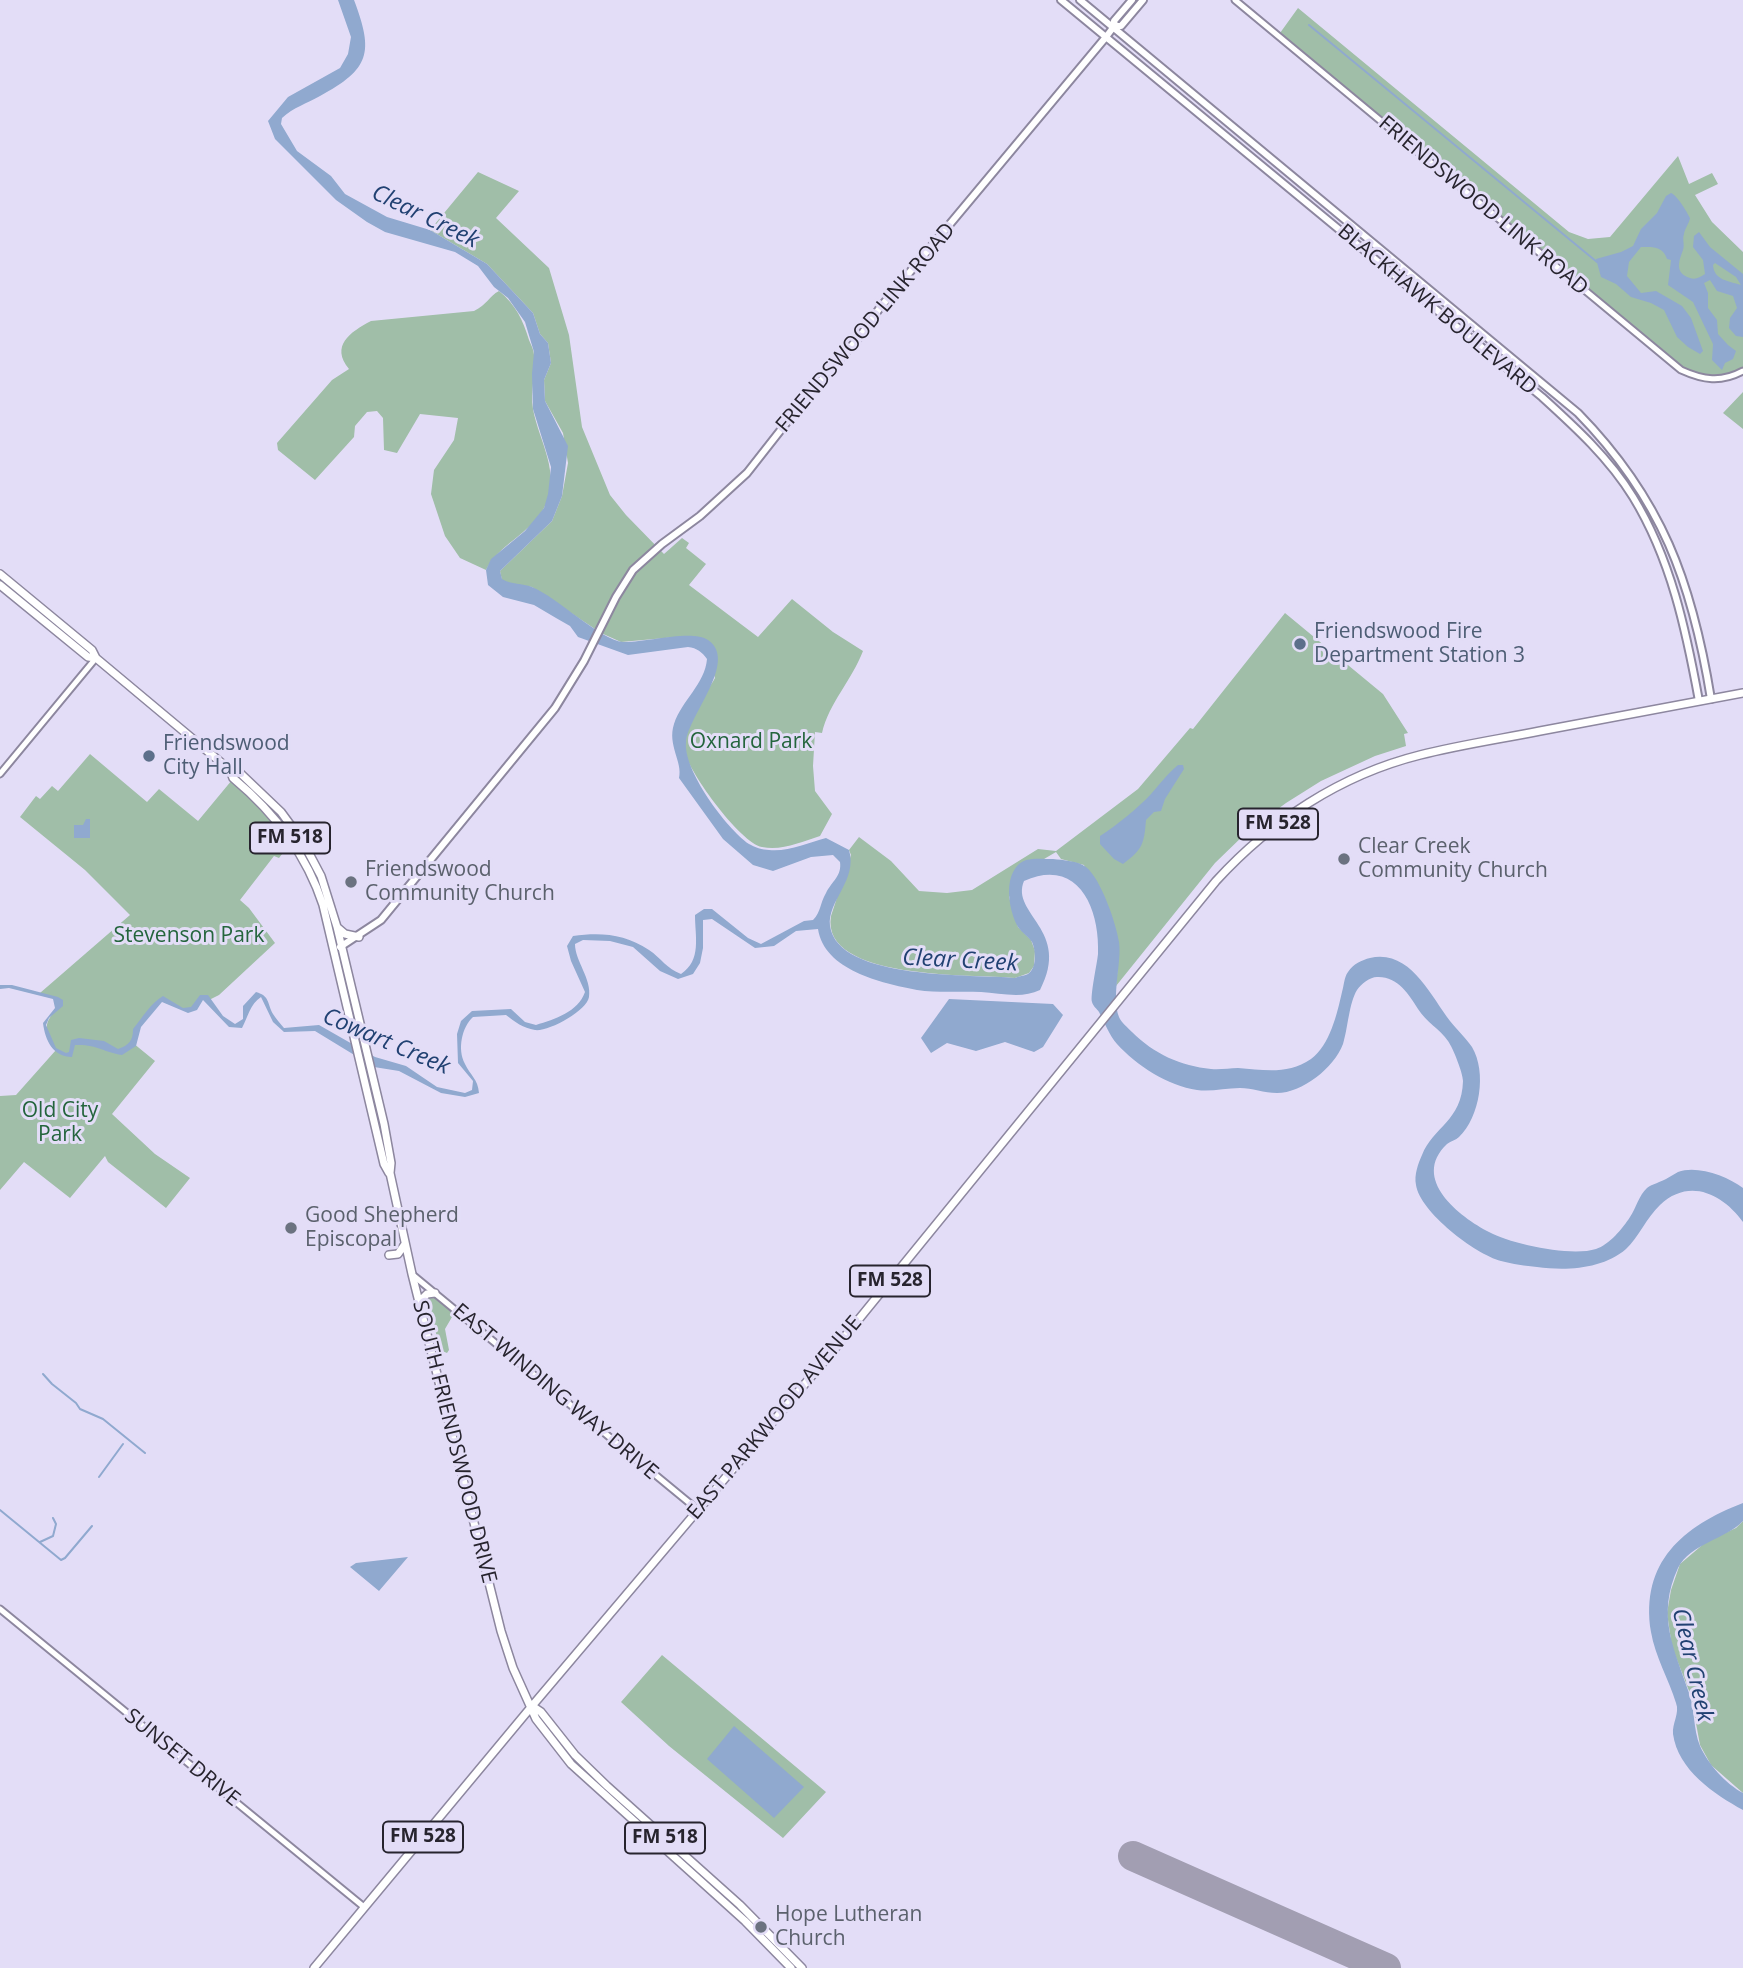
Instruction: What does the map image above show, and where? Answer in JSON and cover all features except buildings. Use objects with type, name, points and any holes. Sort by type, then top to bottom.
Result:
[{"type":"main road","name":"BLACKHAWK BOULEVARD","points":[[1061,0],[1542,397],[1583,435],[1633,496],[1667,567],[1680,606],[1699,701]]},
{"type":"main road","name":"BLACKHAWK BOULEVARD","points":[[1080,0],[1578,413],[1601,437],[1623,464],[1654,511],[1677,563],[1693,611],[1710,699]]},
{"type":"main road","name":"FRIENDSWOOD LINK ROAD","points":[[338,948],[359,937],[381,920],[401,897],[555,708],[584,661],[621,587],[642,561],[701,516],[747,473],[879,309],[1106,37],[1114,26],[1114,21],[1132,0]]},
{"type":"main road","name":"FRIENDSWOOD LINK ROAD","points":[[1114,26],[1121,26],[1143,0]]},
{"type":"main road","points":[[1193,108],[1200,101]]},
{"type":"main road","points":[[1239,147],[1247,139]]},
{"type":"main road","points":[[1286,186],[1293,177]]},
{"type":"main road","points":[[1401,281],[1408,272]]},
{"type":"main road","points":[[1449,320],[1456,312]]},
{"type":"main road","points":[[1667,567],[1677,563]]},
{"type":"main road","name":"SOUTH FRIENDSWOOD DRIVE","points":[[0,574],[230,770],[233,778],[272,814],[296,846],[315,882],[363,1033],[412,1274],[501,1631],[513,1668],[536,1719],[571,1764],[745,1921],[791,1968]]},
{"type":"main road","name":"SOUTH FRIENDSWOOD DRIVE","points":[[0,585],[88,657],[96,658]]},
{"type":"main road","points":[[1689,647],[1701,645]]},
{"type":"main road","name":"FM 528","points":[[1699,701],[1743,693]]},
{"type":"main road","name":"EAST PARKWOOD AVENUE","points":[[532,1706],[845,1337],[1216,881],[1255,842],[1301,807],[1349,780],[1422,754],[1699,701]]},
{"type":"main road","name":"SOUTH FRIENDSWOOD DRIVE","points":[[230,770],[238,771],[257,787],[292,826],[321,876],[337,927],[338,948],[353,1027],[384,1164],[390,1173]]},
{"type":"main road","points":[[337,927],[345,934],[359,937]]},
{"type":"main road","points":[[389,1255],[398,1254],[405,1244]]},
{"type":"main road","points":[[419,1302],[427,1294],[435,1293]]},
{"type":"main road","name":"SOUTH FRIENDSWOOD DRIVE","points":[[532,1706],[541,1712],[576,1755],[607,1787],[740,1905],[802,1968]]},
{"type":"main road","name":"FM 528","points":[[314,1968],[532,1706]]},
{"type":"street","name":"FRIENDSWOOD LINK ROAD","points":[[1235,0],[1681,370],[1701,378],[1713,379],[1724,379],[1743,371]]},
{"type":"street","points":[[0,774],[96,658]]},
{"type":"street","name":"EAST WINDING WAY DRIVE","points":[[412,1274],[698,1510]]},
{"type":"street","name":"SUNSET DRIVE","points":[[0,1609],[364,1907]]},
{"type":"green space","points":[[1298,8],[1569,232],[1588,239],[1610,237],[1678,156],[1689,184],[1712,173],[1718,184],[1695,195],[1712,222],[1743,252],[1743,368],[1713,376],[1698,374],[1683,367],[1280,33]]},
{"type":"green space","name":"Oxnard Park","points":[[478,172],[519,191],[496,218],[549,268],[569,335],[582,427],[610,495],[626,515],[664,554],[682,538],[689,543],[686,548],[706,564],[689,585],[758,637],[792,599],[833,632],[863,651],[825,722],[822,733],[815,732],[815,791],[832,814],[820,836],[777,848],[762,847],[752,842],[715,804],[694,771],[683,747],[685,731],[715,678],[703,638],[676,637],[621,642],[601,633],[532,587],[502,580],[500,571],[552,521],[562,496],[568,463],[563,433],[545,401],[544,380],[551,363],[548,343],[540,334],[533,313],[487,264],[430,230]]},
{"type":"green space","points":[[499,291],[518,313],[534,351],[533,409],[548,458],[551,482],[549,495],[538,517],[498,553],[486,570],[460,558],[445,536],[431,494],[434,470],[454,440],[458,418],[420,414],[397,453],[384,450],[383,418],[377,411],[367,412],[355,426],[354,437],[315,480],[278,450],[277,443],[332,380],[349,369],[341,353],[342,347],[345,340],[356,330],[371,321],[474,311]]},
{"type":"green space","points":[[1743,392],[1743,429],[1723,413]]},
{"type":"green space","points":[[1285,613],[1383,694],[1408,733],[1404,734],[1406,746],[1375,756],[1321,781],[1247,832],[1215,863],[1116,986],[1118,964],[1084,865],[1061,859],[1056,852],[1044,859],[1032,860],[1009,897],[1018,927],[1031,940],[1035,951],[1034,966],[1029,973],[1015,978],[904,970],[874,963],[849,953],[834,937],[831,916],[851,855],[849,850],[859,837],[891,861],[919,891],[947,893],[972,890],[1038,849],[1056,851],[1138,789],[1190,728],[1193,729]]},
{"type":"green space","name":"Stevenson Park","points":[[90,754],[147,802],[159,789],[198,821],[232,780],[251,796],[289,841],[279,858],[274,856],[240,900],[275,943],[219,995],[209,1000],[205,998],[195,1008],[187,1010],[160,1000],[138,1026],[133,1043],[155,1061],[112,1114],[155,1154],[190,1178],[166,1208],[108,1162],[105,1156],[70,1198],[24,1162],[0,1190],[0,1096],[16,1095],[56,1050],[48,1035],[47,1024],[62,1002],[40,993],[130,915],[85,870],[20,817],[36,796],[40,799],[52,786],[58,791]]},
{"type":"green space","points":[[429,1296],[438,1299],[452,1312],[445,1329],[449,1350],[447,1353],[440,1350]]},
{"type":"green space","points":[[1743,1521],[1743,1793],[1711,1765],[1700,1745],[1691,1696],[1672,1647],[1667,1613],[1680,1564],[1707,1541],[1736,1528]]},
{"type":"green space","points":[[662,1655],[826,1792],[783,1838],[669,1746],[621,1702]]},
{"type":"water","points":[[338,0],[354,0],[364,34],[363,58],[358,68],[337,86],[282,118],[281,124],[297,151],[331,176],[345,194],[387,217],[430,230],[487,264],[533,313],[540,334],[548,343],[551,363],[544,380],[545,401],[568,446],[562,496],[552,521],[500,571],[502,579],[542,592],[603,634],[623,642],[691,636],[708,640],[716,649],[718,661],[715,675],[686,742],[691,768],[718,812],[751,845],[767,850],[783,850],[826,838],[849,850],[849,871],[830,917],[830,926],[839,944],[857,957],[881,966],[910,971],[1015,978],[1026,975],[1033,968],[1034,950],[1032,942],[1018,927],[1012,911],[1009,892],[1012,874],[1020,863],[1029,859],[1079,863],[1092,873],[1097,881],[1117,934],[1120,950],[1116,1000],[1120,1019],[1140,1040],[1168,1058],[1214,1069],[1285,1069],[1311,1059],[1323,1046],[1332,1028],[1350,969],[1370,958],[1397,960],[1418,976],[1477,1057],[1479,1094],[1472,1118],[1459,1137],[1447,1144],[1437,1157],[1434,1170],[1436,1183],[1443,1196],[1465,1217],[1499,1237],[1526,1245],[1572,1251],[1596,1249],[1620,1231],[1647,1188],[1678,1172],[1694,1170],[1729,1179],[1743,1188],[1743,1222],[1716,1197],[1705,1192],[1682,1192],[1660,1205],[1626,1249],[1596,1265],[1548,1268],[1510,1263],[1490,1257],[1464,1241],[1438,1219],[1427,1207],[1416,1185],[1416,1173],[1422,1155],[1458,1106],[1463,1081],[1448,1041],[1421,1014],[1402,987],[1384,977],[1377,977],[1361,985],[1352,1002],[1345,1038],[1339,1053],[1316,1078],[1297,1089],[1277,1093],[1245,1088],[1186,1088],[1143,1067],[1112,1037],[1092,1002],[1098,937],[1090,904],[1072,881],[1059,876],[1043,875],[1024,881],[1022,893],[1025,904],[1039,925],[1049,952],[1048,969],[1040,990],[1026,994],[925,991],[871,978],[842,964],[831,955],[822,943],[818,929],[796,931],[774,946],[755,948],[712,919],[703,920],[700,963],[693,974],[678,979],[660,971],[633,947],[610,941],[583,940],[575,944],[588,984],[589,997],[587,1003],[574,1014],[541,1030],[523,1026],[506,1015],[473,1017],[469,1021],[462,1039],[461,1052],[479,1093],[465,1097],[441,1093],[399,1071],[374,1067],[315,1031],[284,1032],[273,1022],[261,997],[252,1007],[242,1028],[229,1027],[203,1000],[197,1010],[188,1013],[162,1002],[141,1027],[136,1046],[122,1055],[83,1045],[75,1045],[72,1057],[55,1051],[48,1041],[43,1023],[55,1008],[53,999],[9,988],[0,989],[0,985],[12,985],[63,1000],[63,1006],[49,1018],[46,1025],[56,1048],[66,1053],[69,1052],[71,1040],[79,1038],[104,1041],[118,1049],[125,1046],[131,1040],[133,1029],[163,996],[183,1008],[191,1007],[200,995],[208,995],[223,1016],[235,1024],[243,1019],[243,1006],[256,992],[266,998],[273,1014],[284,1028],[319,1025],[375,1057],[406,1066],[437,1087],[465,1093],[472,1090],[473,1081],[458,1063],[457,1034],[461,1021],[472,1011],[511,1009],[525,1022],[536,1025],[571,1010],[585,992],[567,946],[573,936],[603,934],[631,940],[681,974],[695,955],[695,915],[704,909],[712,909],[748,938],[761,944],[804,921],[813,920],[840,871],[840,862],[833,855],[811,857],[773,871],[753,865],[723,839],[679,778],[672,732],[682,707],[705,668],[707,659],[701,652],[688,647],[628,655],[578,637],[570,626],[534,605],[503,597],[488,585],[486,570],[491,559],[525,531],[544,508],[548,494],[551,467],[533,409],[534,352],[525,322],[508,298],[494,287],[478,266],[455,252],[385,232],[367,222],[336,200],[275,139],[268,121],[288,97],[340,68],[348,54],[351,37]]},
{"type":"water","points":[[1673,194],[1690,218],[1683,236],[1684,248],[1679,262],[1682,273],[1694,279],[1705,274],[1703,260],[1693,247],[1694,236],[1699,232],[1710,247],[1743,274],[1743,337],[1736,336],[1729,328],[1730,318],[1737,308],[1733,296],[1717,291],[1710,280],[1704,283],[1708,293],[1708,308],[1717,320],[1718,334],[1736,351],[1733,359],[1725,363],[1722,370],[1712,360],[1713,344],[1693,302],[1668,285],[1671,260],[1667,259],[1663,252],[1657,248],[1641,247],[1629,262],[1627,276],[1641,293],[1656,291],[1682,306],[1691,318],[1703,351],[1700,354],[1677,337],[1664,310],[1631,297],[1616,284],[1601,277],[1596,259],[1633,246],[1641,229],[1657,213],[1666,196]],"holes":[[[1715,263],[1736,277],[1741,285],[1719,277],[1713,265]]]},
{"type":"water","points":[[1178,765],[1183,765],[1184,769],[1165,799],[1161,811],[1154,812],[1146,820],[1139,850],[1123,864],[1114,859],[1100,844],[1100,836],[1140,805]]},
{"type":"water","points":[[86,819],[90,819],[90,838],[74,838],[74,825],[83,825]]},
{"type":"water","points":[[949,999],[1053,1004],[1063,1015],[1043,1047],[1034,1052],[1005,1042],[976,1051],[947,1043],[931,1053],[921,1038]]},
{"type":"water","points":[[1743,1503],[1743,1521],[1727,1533],[1699,1547],[1678,1568],[1668,1601],[1668,1617],[1673,1646],[1691,1699],[1700,1746],[1718,1773],[1743,1793],[1743,1810],[1699,1780],[1676,1747],[1673,1730],[1677,1707],[1653,1641],[1649,1607],[1659,1566],[1670,1550],[1702,1523]]},
{"type":"water","points":[[408,1557],[379,1591],[350,1567],[356,1563]]},
{"type":"water","points":[[734,1726],[804,1787],[774,1818],[707,1759]]},
{"type":"waterway","points":[[1309,25],[1597,262]]},
{"type":"waterway","points":[[43,1374],[80,1409],[103,1419],[145,1453]]},
{"type":"waterway","points":[[99,1477],[123,1444]]},
{"type":"waterway","points":[[0,1510],[61,1560],[92,1526]]},
{"type":"waterway","points":[[40,1542],[53,1536],[56,1524],[53,1518]]},
{"type":"runway","points":[[1133,1856],[1386,1968]]},
{"type":"place","name":"Friendswood Fire Department Station 3","points":[[1300,644]]},
{"type":"place","name":"Friendswood City Hall","points":[[149,756]]},
{"type":"place","name":"Clear Creek Community Church","points":[[1344,859]]},
{"type":"place","name":"Friendswood Community Church","points":[[351,882]]},
{"type":"place","name":"Good Shepherd Episcopal","points":[[291,1228]]},
{"type":"place","name":"Hope Lutheran Church","points":[[761,1927]]},
{"type":"water label","name":"Clear Creek","points":[[425,217]]},
{"type":"water label","name":"Clear Creek","points":[[960,961]]},
{"type":"water label","name":"Cowart Creek","points":[[386,1042]]},
{"type":"water label","name":"Clear Creek","points":[[1692,1665]]},
{"type":"park label","name":"Old City Park","points":[[60,1123]]}]
